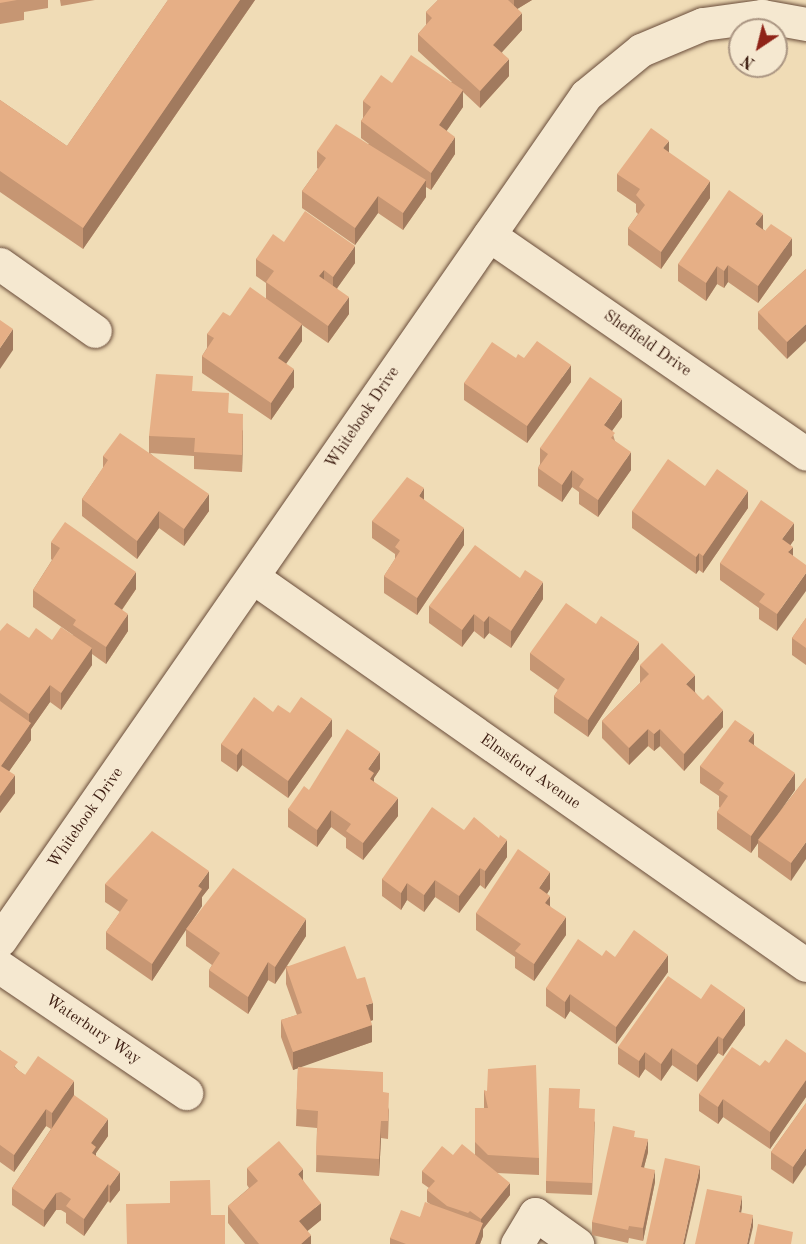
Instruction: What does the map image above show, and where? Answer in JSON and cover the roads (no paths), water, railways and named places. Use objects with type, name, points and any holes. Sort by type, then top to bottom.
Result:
[{"type":"street","name":"Whitebook Drive","points":[[0,940],[254,578],[586,95],[641,50],[703,24],[762,16],[806,24]]},
{"type":"street","name":"Sheffield Drive","points":[[489,235],[806,454]]},
{"type":"street","points":[[0,264],[95,331]]},
{"type":"street","name":"Elmsford Avenue","points":[[254,578],[806,965]]},
{"type":"street","name":"Waterbury Way","points":[[0,967],[186,1094]]},
{"type":"street","points":[[517,1244],[535,1215],[577,1244]]}]
